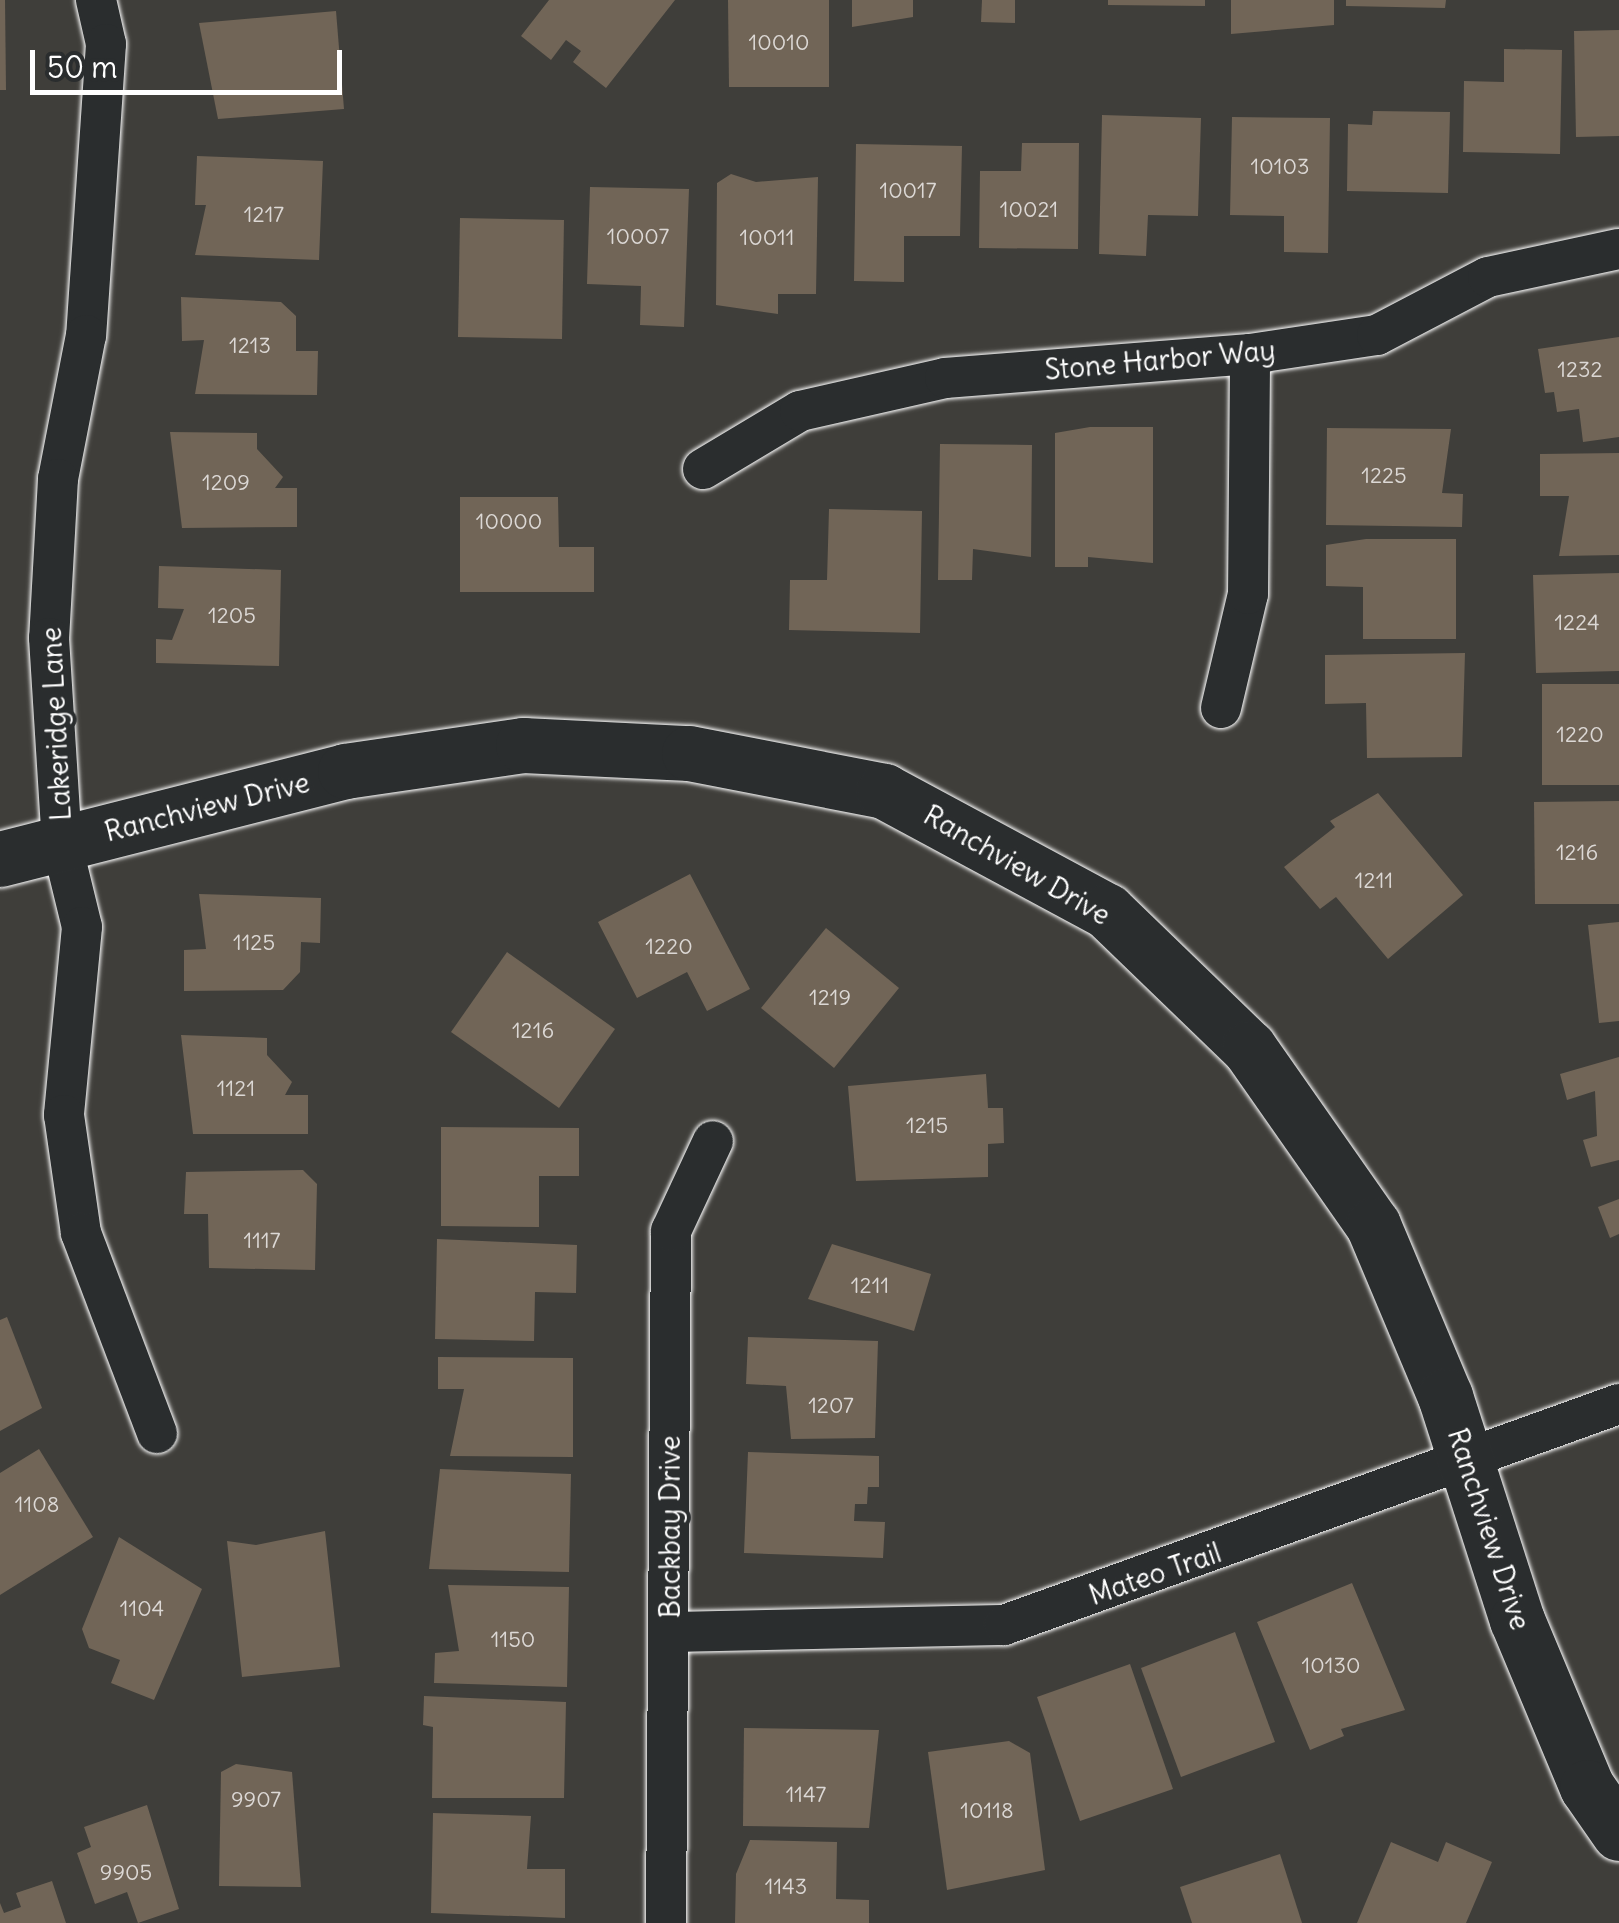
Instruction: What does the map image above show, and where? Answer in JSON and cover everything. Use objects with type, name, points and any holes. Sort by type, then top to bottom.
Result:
[{"type":"street","name":"Lakeridge Lane","points":[[96,0],[106,44],[86,335],[58,479],[49,638],[62,844],[82,927],[64,1115],[81,1233],[157,1433]]},
{"type":"street","name":"Stone Harbor Way","points":[[703,469],[800,411],[944,378],[1250,354],[1377,334],[1488,277],[1619,249]]},
{"type":"street","points":[[1221,708],[1248,594],[1250,354]]},
{"type":"street","name":"Ranchview Drive","points":[[0,859],[345,772],[523,745],[688,753],[884,791],[1107,911],[1249,1048],[1373,1225],[1464,1458],[1517,1620],[1587,1788],[1619,1834]]},
{"type":"street","name":"Backbay Drive","points":[[666,1923],[671,1230],[713,1141]]},
{"type":"street","name":"Mateo Trail","points":[[669,1632],[1004,1626],[1619,1404]]},
{"type":"building","points":[[0,0],[5,0],[6,90],[0,90]]},
{"type":"building","points":[[549,0],[675,0],[606,88],[573,62],[581,51],[566,40],[551,60],[521,36]]},
{"type":"building","points":[[728,0],[829,0],[829,87],[729,87]]},
{"type":"building","points":[[852,0],[913,0],[913,17],[852,27]]},
{"type":"building","points":[[982,0],[1015,0],[1015,23],[981,22]]},
{"type":"building","points":[[1108,0],[1205,0],[1205,6],[1108,5]]},
{"type":"building","points":[[1231,0],[1334,0],[1334,25],[1231,34]]},
{"type":"building","points":[[1346,0],[1446,0],[1445,8],[1346,6]]},
{"type":"building","points":[[336,11],[344,109],[218,119],[199,23]]},
{"type":"building","points":[[1619,30],[1619,136],[1576,137],[1574,31]]},
{"type":"building","points":[[1504,49],[1562,50],[1560,154],[1463,152],[1464,81],[1504,82]]},
{"type":"building","points":[[1373,111],[1450,112],[1448,193],[1347,191],[1348,124],[1372,125]]},
{"type":"building","points":[[1102,115],[1201,118],[1198,216],[1148,215],[1146,256],[1099,254]]},
{"type":"building","points":[[1232,117],[1330,118],[1328,253],[1284,252],[1284,216],[1230,215]]},
{"type":"building","points":[[1022,143],[1079,143],[1078,249],[979,248],[980,171],[1021,171]]},
{"type":"building","points":[[856,144],[962,146],[960,236],[904,236],[904,282],[854,281]]},
{"type":"building","points":[[197,156],[323,161],[319,260],[195,255],[206,205],[195,205]]},
{"type":"building","points":[[731,174],[756,182],[818,177],[816,294],[778,294],[778,314],[716,305],[717,183]]},
{"type":"building","points":[[590,187],[689,189],[684,327],[640,325],[641,286],[587,284]]},
{"type":"building","points":[[460,218],[564,220],[562,339],[458,337]]},
{"type":"building","points":[[181,297],[281,302],[296,316],[296,351],[318,351],[317,395],[195,394],[204,340],[182,341]]},
{"type":"building","points":[[1619,337],[1619,437],[1583,442],[1579,409],[1557,412],[1554,392],[1545,393],[1538,349]]},
{"type":"building","points":[[1090,427],[1153,427],[1153,563],[1088,557],[1088,567],[1055,567],[1055,433]]},
{"type":"building","points":[[1327,428],[1451,429],[1442,493],[1463,494],[1462,527],[1326,525]]},
{"type":"building","points":[[170,432],[257,433],[257,449],[283,477],[275,488],[297,488],[297,527],[182,528]]},
{"type":"building","points":[[940,444],[1032,445],[1031,557],[973,549],[972,580],[938,580]]},
{"type":"building","points":[[1619,453],[1619,555],[1559,556],[1569,496],[1540,496],[1540,454]]},
{"type":"building","points":[[460,497],[558,497],[559,547],[594,547],[594,592],[460,592]]},
{"type":"building","points":[[829,509],[922,511],[920,633],[789,630],[790,580],[827,580]]},
{"type":"building","points":[[1366,539],[1456,539],[1456,639],[1363,639],[1363,587],[1326,586],[1326,545]]},
{"type":"building","points":[[159,566],[281,570],[279,666],[156,663],[156,639],[172,640],[184,609],[158,608]]},
{"type":"building","points":[[1619,573],[1619,671],[1536,673],[1533,575]]},
{"type":"building","points":[[1465,653],[1462,757],[1367,758],[1366,703],[1325,704],[1325,655]]},
{"type":"building","points":[[1542,684],[1619,684],[1619,785],[1542,785]]},
{"type":"building","points":[[1378,793],[1463,895],[1388,959],[1336,897],[1320,909],[1284,867],[1335,827],[1330,821]]},
{"type":"building","points":[[1619,801],[1619,904],[1535,904],[1534,802]]},
{"type":"building","points":[[690,874],[750,989],[707,1011],[687,972],[637,998],[598,922]]},
{"type":"building","points":[[199,894],[321,898],[320,943],[301,942],[300,972],[283,990],[184,991],[184,950],[206,949]]},
{"type":"building","points":[[1619,922],[1619,1021],[1599,1023],[1588,925]]},
{"type":"building","points":[[826,928],[899,988],[834,1068],[761,1008]]},
{"type":"building","points":[[507,952],[615,1029],[559,1108],[451,1032]]},
{"type":"building","points":[[181,1035],[267,1038],[267,1055],[292,1082],[285,1095],[308,1095],[308,1134],[193,1134]]},
{"type":"building","points":[[1619,1057],[1619,1160],[1591,1167],[1583,1140],[1597,1136],[1595,1091],[1567,1100],[1560,1074]]},
{"type":"building","points":[[986,1074],[988,1108],[1003,1108],[1004,1143],[988,1144],[988,1177],[856,1181],[848,1086]]},
{"type":"building","points":[[441,1127],[579,1128],[579,1176],[539,1176],[539,1227],[441,1226]]},
{"type":"building","points":[[303,1170],[317,1184],[315,1270],[209,1268],[208,1214],[184,1214],[186,1172]]},
{"type":"building","points":[[1619,1199],[1619,1234],[1610,1238],[1598,1207]]},
{"type":"building","points":[[437,1239],[577,1245],[576,1293],[535,1292],[534,1341],[435,1339]]},
{"type":"building","points":[[832,1244],[931,1274],[914,1331],[808,1299]]},
{"type":"building","points":[[7,1317],[42,1408],[0,1431],[0,1320]]},
{"type":"building","points":[[748,1337],[878,1341],[875,1438],[791,1439],[786,1386],[746,1384]]},
{"type":"building","points":[[438,1357],[573,1358],[573,1457],[450,1456],[464,1389],[438,1389]]},
{"type":"building","points":[[39,1449],[93,1537],[0,1595],[0,1473]]},
{"type":"building","points":[[748,1452],[879,1456],[879,1487],[868,1487],[867,1504],[855,1504],[854,1521],[885,1522],[883,1558],[744,1553]]},
{"type":"building","points":[[440,1469],[571,1474],[569,1572],[429,1569]]},
{"type":"building","points":[[325,1531],[340,1667],[242,1677],[227,1541],[256,1545]]},
{"type":"building","points":[[119,1537],[202,1589],[154,1700],[111,1683],[120,1660],[89,1648],[82,1629]]},
{"type":"building","points":[[1352,1583],[1405,1710],[1341,1729],[1344,1736],[1310,1750],[1257,1622]]},
{"type":"building","points":[[448,1585],[569,1587],[567,1687],[434,1683],[435,1653],[459,1651]]},
{"type":"building","points":[[1235,1632],[1275,1742],[1181,1777],[1141,1668]]},
{"type":"building","points":[[1130,1664],[1173,1789],[1080,1821],[1037,1697]]},
{"type":"building","points":[[424,1696],[566,1702],[564,1798],[432,1798],[433,1727],[423,1725]]},
{"type":"building","points":[[744,1728],[879,1730],[869,1828],[743,1826]]},
{"type":"building","points":[[1009,1741],[1030,1753],[1045,1870],[947,1890],[928,1752]]},
{"type":"building","points":[[236,1764],[292,1772],[301,1887],[219,1886],[221,1772]]},
{"type":"building","points":[[147,1805],[179,1909],[138,1923],[127,1892],[95,1904],[77,1853],[91,1847],[84,1827]]},
{"type":"building","points":[[433,1813],[531,1816],[527,1869],[565,1869],[565,1918],[431,1913]]},
{"type":"building","points":[[750,1840],[837,1842],[836,1899],[869,1900],[869,1923],[735,1923],[736,1874]]},
{"type":"building","points":[[1391,1842],[1438,1862],[1446,1842],[1492,1862],[1466,1923],[1357,1923]]},
{"type":"building","points":[[1280,1854],[1302,1923],[1192,1923],[1180,1887]]},
{"type":"building","points":[[52,1881],[66,1923],[0,1923],[0,1903],[4,1913],[21,1907],[16,1893]]}]
